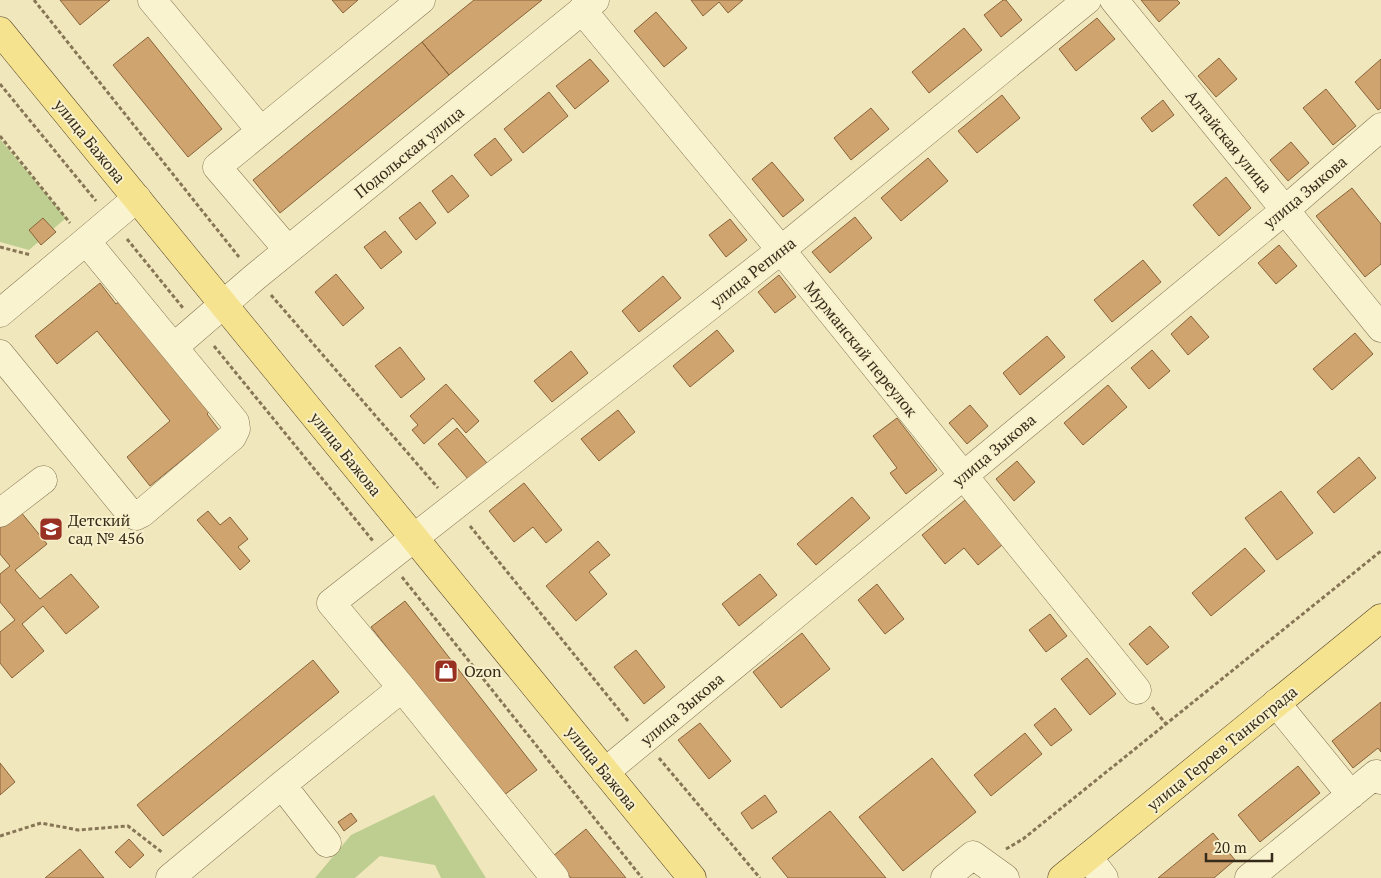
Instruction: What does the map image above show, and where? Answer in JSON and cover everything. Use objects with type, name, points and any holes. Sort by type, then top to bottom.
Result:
[{"type":"main road","name":"улица Бажова","points":[[0,31],[692,878]]},
{"type":"main road","name":"улица Героев Танкограда","points":[[1062,878],[1096,868],[1276,703],[1381,618]]},
{"type":"street","points":[[152,0],[261,132]]},
{"type":"street","points":[[288,250],[217,167],[421,0]]},
{"type":"street","name":"улица Репина","points":[[402,688],[331,604],[780,250],[1087,0]]},
{"type":"street","name":"Алтайская улица","points":[[1114,0],[1381,328]]},
{"type":"street","name":"Подольская улица","points":[[174,347],[255,277],[589,5]]},
{"type":"street","name":"Мурманский переулок","points":[[589,5],[780,250],[1137,690]]},
{"type":"street","name":"улица Зыкова","points":[[605,772],[1285,210],[1381,127]]},
{"type":"street","points":[[0,313],[137,198]]},
{"type":"street","points":[[0,354],[130,513],[136,516],[232,438],[236,429],[235,422],[86,241]]},
{"type":"street","points":[[0,512],[43,480]]},
{"type":"street","points":[[176,873],[402,688],[554,878]]},
{"type":"street","points":[[1276,703],[1351,795]]},
{"type":"street","points":[[1249,878],[1376,774],[1381,780]]},
{"type":"street","points":[[282,785],[327,843]]},
{"type":"street","points":[[945,878],[974,854],[1005,878]]},
{"type":"path","points":[[34,0],[255,277],[455,507],[644,740],[760,878]]},
{"type":"path","points":[[0,84],[388,559],[642,878]]},
{"type":"path","points":[[0,136],[86,241]]},
{"type":"path","points":[[984,862],[1023,839],[1381,550]]},
{"type":"path","points":[[0,836],[40,823],[78,830],[128,826],[176,873]]},
{"type":"green space","points":[[0,139],[66,218],[29,250],[0,242]]},
{"type":"green space","points":[[434,795],[486,878],[441,878],[435,865],[380,856],[355,878],[315,878],[351,835]]},
{"type":"building","points":[[60,0],[110,0],[80,25]]},
{"type":"building","points":[[332,0],[358,0],[343,13]]},
{"type":"building","points":[[474,0],[542,0],[449,75],[422,42]]},
{"type":"building","points":[[691,0],[743,0],[728,13],[719,2],[703,16]]},
{"type":"building","points":[[1003,0],[1006,0],[1022,20],[1001,37],[984,15]]},
{"type":"building","points":[[1141,0],[1177,0],[1180,3],[1159,22]]},
{"type":"building","points":[[656,12],[687,48],[664,67],[634,31]]},
{"type":"building","points":[[1097,18],[1115,39],[1076,71],[1059,49]]},
{"type":"building","points":[[964,28],[982,50],[929,93],[912,72]]},
{"type":"building","points":[[148,37],[222,129],[188,157],[113,65]]},
{"type":"building","points":[[422,42],[449,75],[280,213],[253,180]]},
{"type":"building","points":[[1219,58],[1237,79],[1216,97],[1198,76]]},
{"type":"building","points":[[590,59],[609,81],[575,109],[556,86]]},
{"type":"building","points":[[1381,59],[1381,108],[1378,110],[1355,82]]},
{"type":"building","points":[[1326,89],[1356,126],[1333,145],[1303,108]]},
{"type":"building","points":[[549,92],[568,116],[523,153],[504,129]]},
{"type":"building","points":[[1002,95],[1020,118],[977,153],[958,131]]},
{"type":"building","points":[[1163,100],[1174,115],[1152,132],[1141,118]]},
{"type":"building","points":[[871,108],[889,129],[851,160],[834,138]]},
{"type":"building","points":[[495,138],[512,160],[491,176],[474,155]]},
{"type":"building","points":[[1291,142],[1309,163],[1288,181],[1270,160]]},
{"type":"building","points":[[928,158],[948,181],[901,221],[881,198]]},
{"type":"building","points":[[772,162],[804,200],[783,217],[752,179]]},
{"type":"building","points":[[452,175],[469,196],[448,213],[432,191]]},
{"type":"building","points":[[1226,177],[1251,208],[1219,236],[1193,205]]},
{"type":"building","points":[[1352,188],[1381,224],[1381,264],[1365,277],[1316,216]]},
{"type":"building","points":[[420,202],[436,223],[416,240],[399,218]]},
{"type":"building","points":[[855,217],[872,238],[830,273],[812,252]]},
{"type":"building","points":[[43,218],[56,232],[41,245],[29,230]]},
{"type":"building","points":[[730,219],[747,240],[726,257],[709,235]]},
{"type":"building","points":[[385,231],[402,252],[381,269],[364,247]]},
{"type":"building","points":[[1279,245],[1297,266],[1276,284],[1258,263]]},
{"type":"building","points":[[1143,260],[1161,282],[1112,322],[1094,300]]},
{"type":"building","points":[[336,274],[364,308],[343,326],[315,292]]},
{"type":"building","points":[[779,275],[796,297],[775,313],[758,292]]},
{"type":"building","points":[[663,276],[681,298],[639,332],[622,311]]},
{"type":"building","points":[[100,283],[116,304],[122,300],[211,410],[207,414],[219,430],[150,486],[127,457],[170,421],[97,331],[57,364],[35,336]]},
{"type":"building","points":[[1191,316],[1209,337],[1188,355],[1171,334]]},
{"type":"building","points":[[717,330],[734,351],[690,387],[673,366]]},
{"type":"building","points":[[1355,333],[1373,354],[1332,390],[1313,369]]},
{"type":"building","points":[[1047,336],[1065,357],[1020,395],[1003,373]]},
{"type":"building","points":[[400,347],[425,379],[401,398],[375,366]]},
{"type":"building","points":[[1152,350],[1170,371],[1149,389],[1131,368]]},
{"type":"building","points":[[571,351],[588,373],[552,402],[534,381]]},
{"type":"building","points":[[446,384],[479,421],[466,433],[453,418],[424,444],[412,430],[418,425],[410,416]]},
{"type":"building","points":[[1108,385],[1127,407],[1083,445],[1064,423]]},
{"type":"building","points":[[970,405],[988,426],[967,444],[949,423]]},
{"type":"building","points":[[618,410],[635,432],[599,461],[581,439]]},
{"type":"building","points":[[897,418],[937,470],[906,494],[890,473],[897,468],[873,436]]},
{"type":"building","points":[[457,428],[487,463],[468,479],[438,444]]},
{"type":"building","points":[[1359,457],[1376,478],[1334,513],[1317,492]]},
{"type":"building","points":[[1017,461],[1035,482],[1014,501],[996,479]]},
{"type":"building","points":[[524,483],[562,530],[546,543],[533,527],[514,542],[489,511]]},
{"type":"building","points":[[1281,491],[1313,533],[1277,560],[1245,518]]},
{"type":"building","points":[[852,497],[870,518],[816,565],[797,544]]},
{"type":"building","points":[[965,500],[1002,545],[978,565],[964,548],[945,564],[922,535]]},
{"type":"building","points":[[20,511],[47,544],[15,570],[40,599],[71,574],[99,607],[66,634],[43,606],[22,624],[44,651],[12,678],[0,663],[0,632],[15,620],[0,602],[0,574],[10,566],[0,554],[0,527]]},
{"type":"building","points":[[208,511],[220,525],[230,517],[248,539],[238,547],[250,561],[240,570],[197,520]]},
{"type":"building","points":[[598,541],[610,555],[589,572],[607,594],[576,621],[546,586]]},
{"type":"building","points":[[1245,548],[1265,571],[1211,616],[1192,593]]},
{"type":"building","points":[[760,574],[777,595],[739,626],[722,604]]},
{"type":"building","points":[[877,584],[904,619],[885,634],[858,600]]},
{"type":"building","points":[[405,601],[537,770],[503,796],[371,627]]},
{"type":"building","points":[[1050,614],[1067,636],[1046,652],[1029,630]]},
{"type":"building","points":[[1150,626],[1169,647],[1147,665],[1129,644]]},
{"type":"building","points":[[802,633],[830,669],[781,708],[753,672]]},
{"type":"building","points":[[636,650],[665,687],[644,704],[614,667]]},
{"type":"building","points":[[1087,658],[1116,694],[1090,715],[1061,679]]},
{"type":"building","points":[[313,660],[339,692],[163,836],[137,805]]},
{"type":"building","points":[[1381,702],[1381,752],[1378,748],[1353,768],[1332,741]]},
{"type":"building","points":[[1055,708],[1072,730],[1051,746],[1034,725]]},
{"type":"building","points":[[700,723],[731,761],[709,779],[678,740]]},
{"type":"building","points":[[1025,733],[1042,754],[991,796],[974,775]]},
{"type":"building","points":[[932,758],[976,812],[903,871],[859,817]]},
{"type":"building","points":[[0,763],[15,782],[0,795]]},
{"type":"building","points":[[1298,766],[1320,793],[1260,842],[1238,815]]},
{"type":"building","points":[[765,795],[777,812],[752,829],[741,813]]},
{"type":"building","points":[[830,811],[886,878],[788,878],[772,858]]},
{"type":"building","points":[[351,813],[357,821],[344,831],[338,822]]},
{"type":"building","points":[[586,829],[626,878],[571,878],[553,856]]},
{"type":"building","points":[[1213,833],[1235,860],[1214,878],[1158,878]]},
{"type":"building","points":[[129,839],[144,855],[130,868],[115,852]]},
{"type":"building","points":[[80,849],[104,878],[45,878]]},
{"type":"place","name":"Детский сад № 456","points":[[51,529]]},
{"type":"place","name":"Ozon","points":[[446,671]]}]
